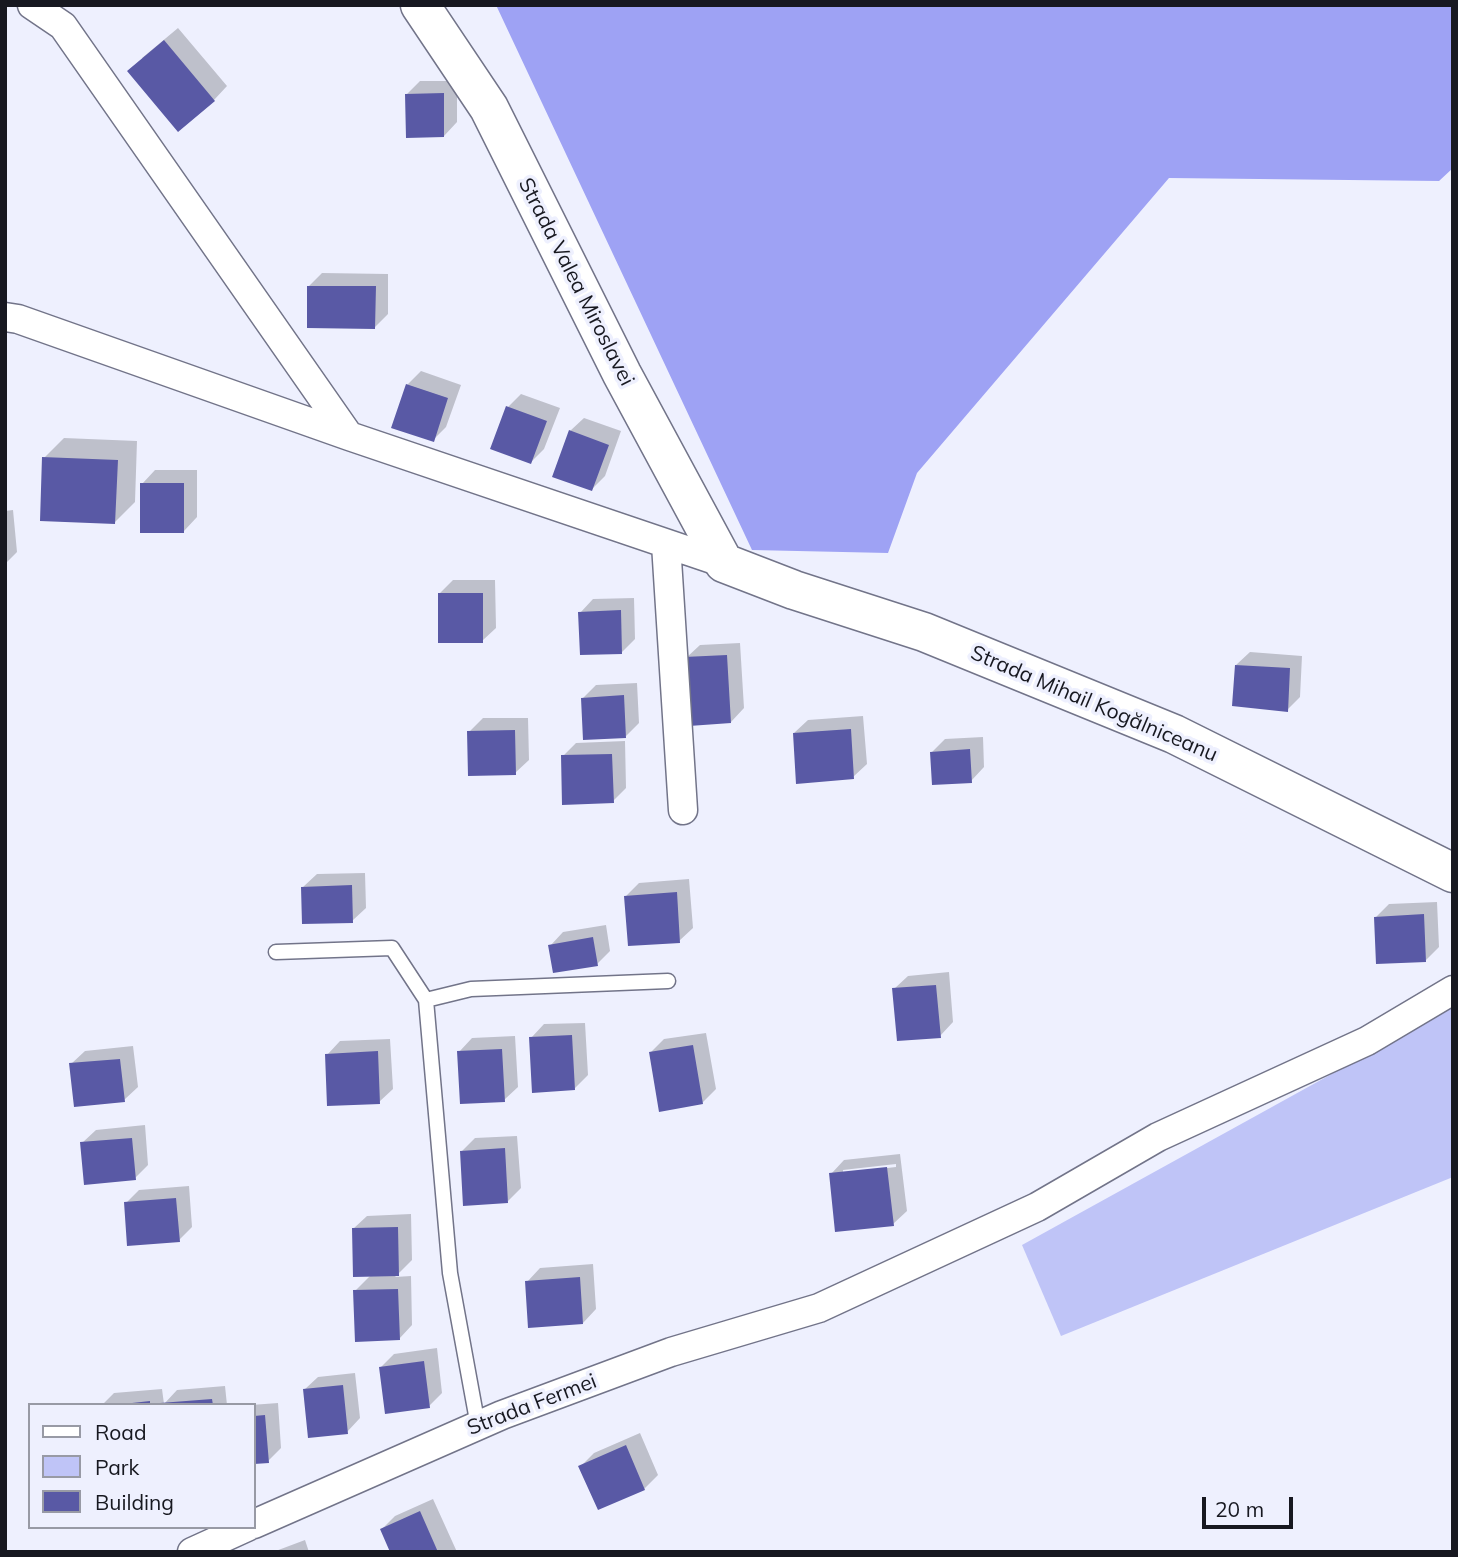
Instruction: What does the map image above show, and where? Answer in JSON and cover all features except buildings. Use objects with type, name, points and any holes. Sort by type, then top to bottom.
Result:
[{"type":"street","points":[[32,5],[63,26],[349,436]]},
{"type":"street","name":"Strada Valea Miroslavei","points":[[420,5],[489,108],[622,374],[724,564]]},
{"type":"street","points":[[5,317],[18,319],[724,564]]},
{"type":"street","points":[[666,544],[683,810]]},
{"type":"street","name":"Strada Mihail Kogălniceanu","points":[[724,564],[924,632],[1174,734],[1453,873]]},
{"type":"street","name":"Strada Fermei","points":[[256,1523],[478,1426],[671,1352],[819,1308],[1037,1207],[1158,1137],[1367,1041],[1453,990]]},
{"type":"street","points":[[192,1552],[243,1529]]},
{"type":"lane","points":[[276,952],[392,948],[426,1000],[450,1273],[478,1426]]},
{"type":"lane","points":[[426,1000],[471,989],[668,981]]},
{"type":"green space","points":[[1453,1007],[1453,1177],[1061,1336],[1022,1245]]},
{"type":"shaded area","points":[[496,5],[1453,5],[1453,168],[1439,181],[1169,178],[917,473],[888,553],[752,550]]}]
